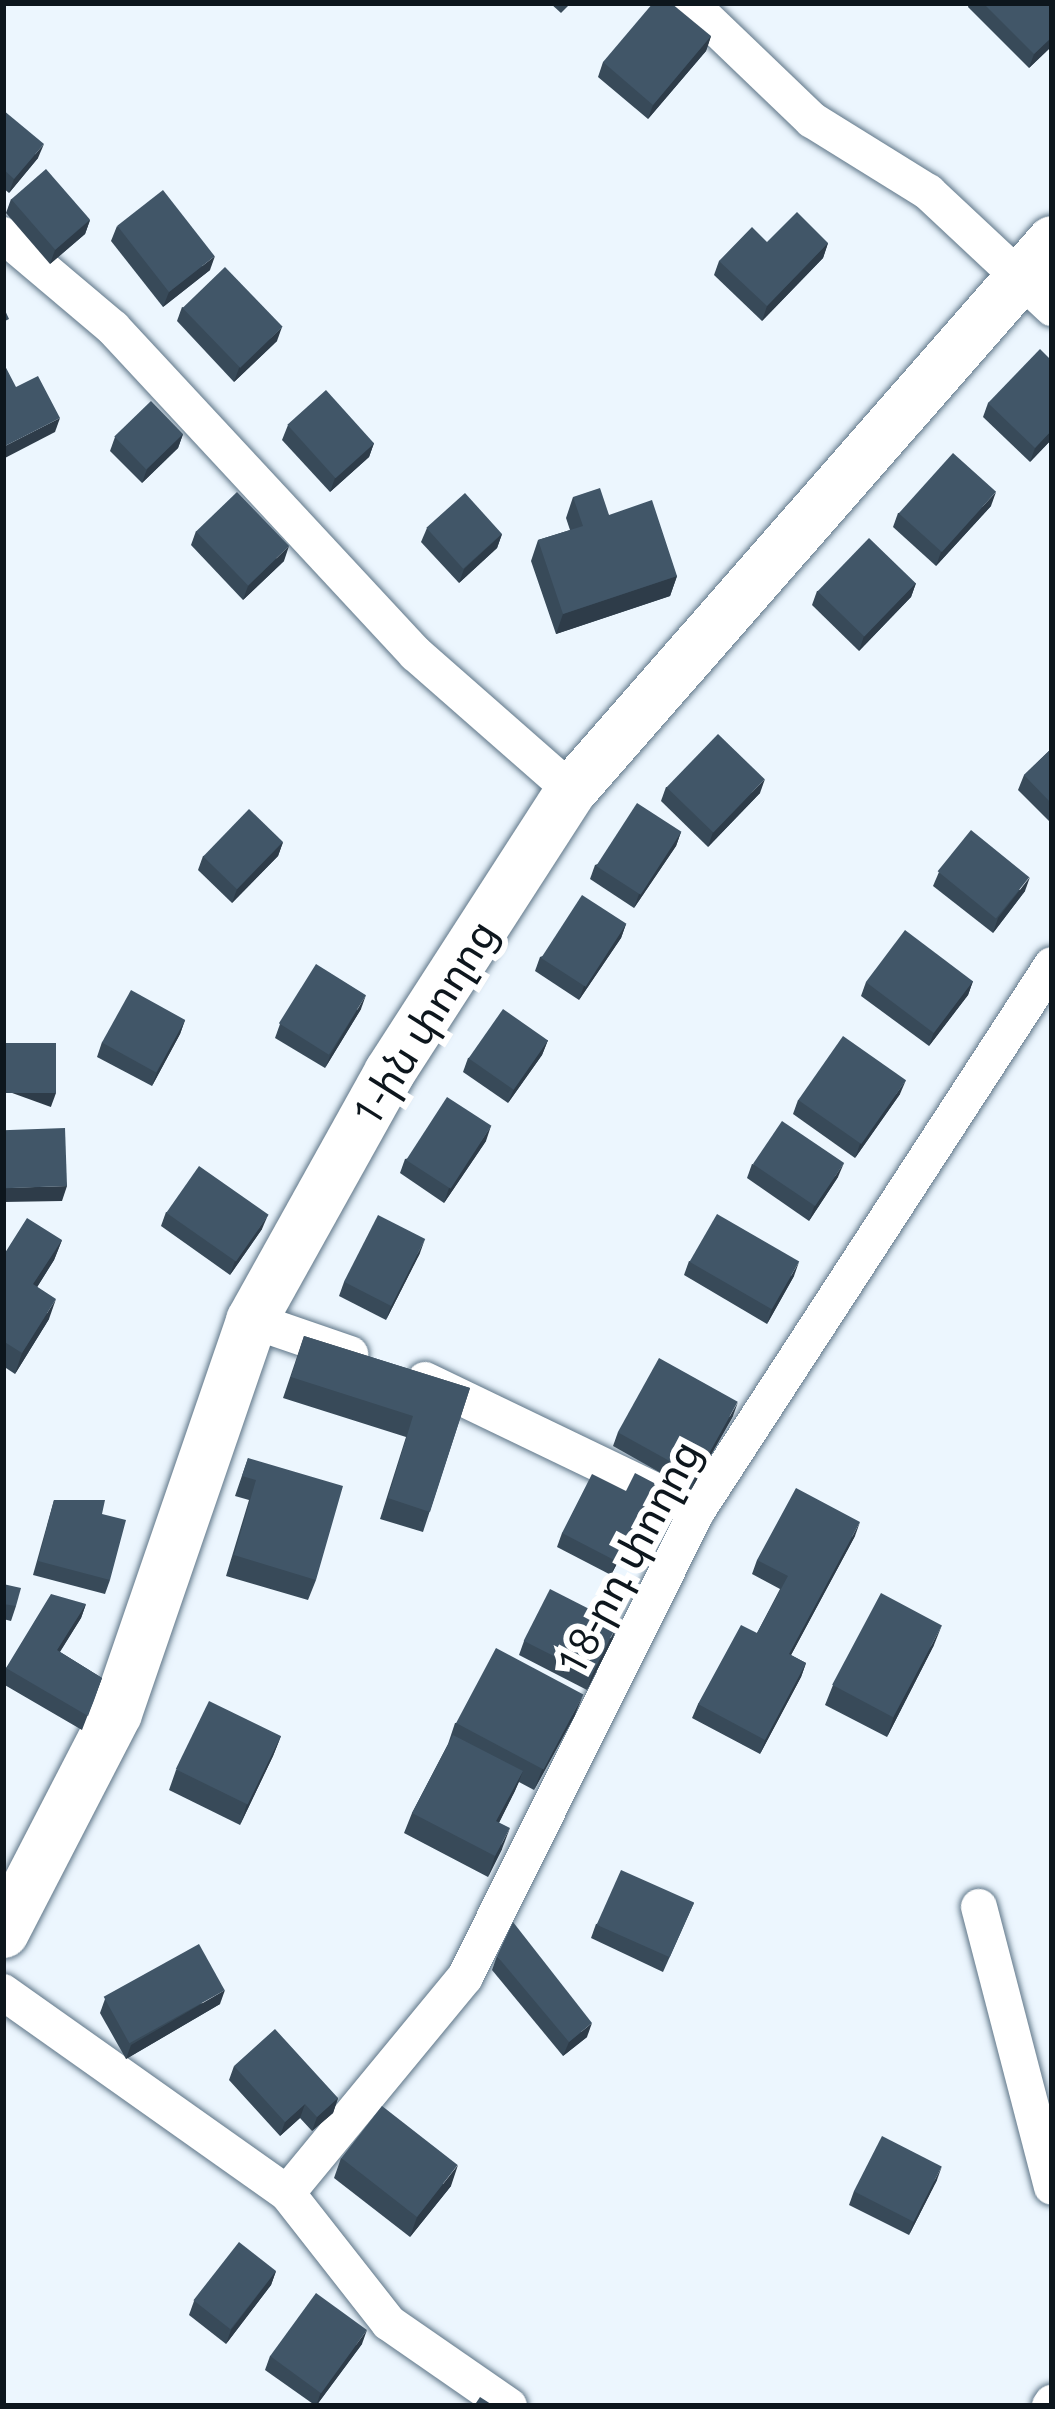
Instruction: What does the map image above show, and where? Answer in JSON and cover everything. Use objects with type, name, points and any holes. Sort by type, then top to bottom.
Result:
[{"type":"main road","name":"1-ին փողոց","points":[[3,1931],[116,1713],[251,1320],[389,1072],[571,790],[1035,256]]},
{"type":"street","points":[[690,3],[812,120],[1035,256],[1052,308]]},
{"type":"street","points":[[3,235],[113,328],[416,654],[571,790]]},
{"type":"street","name":"18-րդ փողոց","points":[[287,2193],[465,1977],[697,1510],[1052,965]]},
{"type":"street","points":[[251,1320],[479,1398],[697,1510]]},
{"type":"street","points":[[979,1907],[1052,2187]]},
{"type":"street","points":[[3,1992],[287,2193],[389,2324],[508,2406]]},
{"type":"building","points":[[653,3],[671,3],[711,36],[653,105],[603,62]]},
{"type":"building","points":[[983,3],[1052,3],[1052,37],[1034,54]]},
{"type":"building","points":[[3,110],[44,144],[14,179],[3,169]]},
{"type":"building","points":[[46,169],[90,220],[55,250],[11,199]]},
{"type":"building","points":[[163,190],[215,256],[169,292],[117,226]]},
{"type":"building","points":[[797,212],[828,243],[767,306],[719,261],[752,227],[767,242]]},
{"type":"building","points":[[225,267],[283,327],[240,368],[183,308]]},
{"type":"building","points":[[1040,349],[1052,361],[1052,430],[1035,448],[988,403]]},
{"type":"building","points":[[3,362],[16,387],[38,376],[60,418],[3,447]]},
{"type":"building","points":[[326,390],[374,444],[336,478],[287,425]]},
{"type":"building","points":[[151,401],[183,434],[146,470],[114,436]]},
{"type":"building","points":[[953,453],[996,492],[942,552],[899,513]]},
{"type":"building","points":[[600,488],[609,515],[652,500],[677,576],[563,614],[538,540],[583,526],[573,497]]},
{"type":"building","points":[[237,492],[289,546],[248,586],[196,532]]},
{"type":"building","points":[[465,493],[502,534],[463,569],[426,528]]},
{"type":"building","points":[[869,538],[916,583],[864,636],[818,591]]},
{"type":"building","points":[[718,734],[765,779],[713,832],[667,787]]},
{"type":"building","points":[[1052,748],[1052,804],[1024,775]]},
{"type":"building","points":[[637,803],[681,832],[641,895],[596,866]]},
{"type":"building","points":[[249,809],[283,842],[237,889],[203,856]]},
{"type":"building","points":[[971,830],[1029,877],[996,918],[938,871]]},
{"type":"building","points":[[582,895],[626,924],[586,987],[541,958]]},
{"type":"building","points":[[905,930],[973,981],[934,1033],[866,982]]},
{"type":"building","points":[[316,964],[366,995],[329,1055],[279,1023]]},
{"type":"building","points":[[131,990],[185,1020],[156,1073],[102,1042]]},
{"type":"building","points":[[503,1009],[548,1041],[514,1090],[469,1058]]},
{"type":"building","points":[[843,1036],[906,1080],[861,1144],[798,1100]]},
{"type":"building","points":[[3,1043],[56,1043],[56,1093],[3,1093]]},
{"type":"building","points":[[447,1097],[491,1126],[451,1189],[406,1160]]},
{"type":"building","points":[[782,1121],[844,1163],[815,1206],[753,1164]]},
{"type":"building","points":[[65,1128],[67,1186],[5,1188],[3,1130]]},
{"type":"building","points":[[199,1166],[269,1215],[236,1261],[166,1213]]},
{"type":"building","points":[[717,1214],[799,1262],[772,1309],[690,1262]]},
{"type":"building","points":[[378,1215],[425,1239],[391,1306],[344,1282]]},
{"type":"building","points":[[27,1218],[62,1240],[33,1284],[56,1299],[22,1353],[3,1341],[3,1256]]},
{"type":"building","points":[[304,1336],[470,1388],[430,1512],[388,1498],[413,1416],[291,1377]]},
{"type":"building","points":[[659,1358],[738,1402],[697,1476],[618,1432]]},
{"type":"building","points":[[248,1458],[343,1486],[316,1580],[234,1555],[256,1480],[242,1476]]},
{"type":"building","points":[[635,1473],[656,1484],[616,1561],[562,1533],[592,1474],[626,1491]]},
{"type":"building","points":[[796,1488],[860,1522],[789,1654],[806,1663],[765,1740],[698,1704],[741,1625],[757,1633],[788,1576],[757,1560]]},
{"type":"building","points":[[54,1500],[105,1500],[102,1514],[126,1520],[110,1580],[38,1561]]},
{"type":"building","points":[[3,1584],[21,1588],[16,1606],[3,1604]]},
{"type":"building","points":[[550,1589],[618,1624],[591,1675],[524,1641]]},
{"type":"building","points":[[881,1593],[942,1625],[893,1717],[832,1685]]},
{"type":"building","points":[[51,1594],[86,1604],[57,1650],[102,1678],[88,1716],[6,1668]]},
{"type":"building","points":[[496,1648],[583,1694],[544,1770],[456,1723]]},
{"type":"building","points":[[209,1701],[281,1736],[248,1804],[176,1769]]},
{"type":"building","points":[[453,1735],[523,1771],[496,1821],[510,1828],[495,1856],[412,1813]]},
{"type":"building","points":[[621,1870],[694,1903],[670,1957],[597,1925]]},
{"type":"building","points":[[513,1922],[592,2023],[569,2042],[497,1956]]},
{"type":"building","points":[[199,1944],[225,1990],[129,2043],[104,1997]]},
{"type":"building","points":[[275,2029],[338,2098],[317,2117],[305,2104],[285,2122],[234,2066]]},
{"type":"building","points":[[382,2106],[458,2165],[417,2217],[341,2158]]},
{"type":"building","points":[[882,2136],[942,2166],[914,2222],[854,2191]]},
{"type":"building","points":[[239,2242],[276,2271],[230,2329],[193,2300]]},
{"type":"building","points":[[316,2293],[367,2330],[321,2393],[270,2356]]}]
